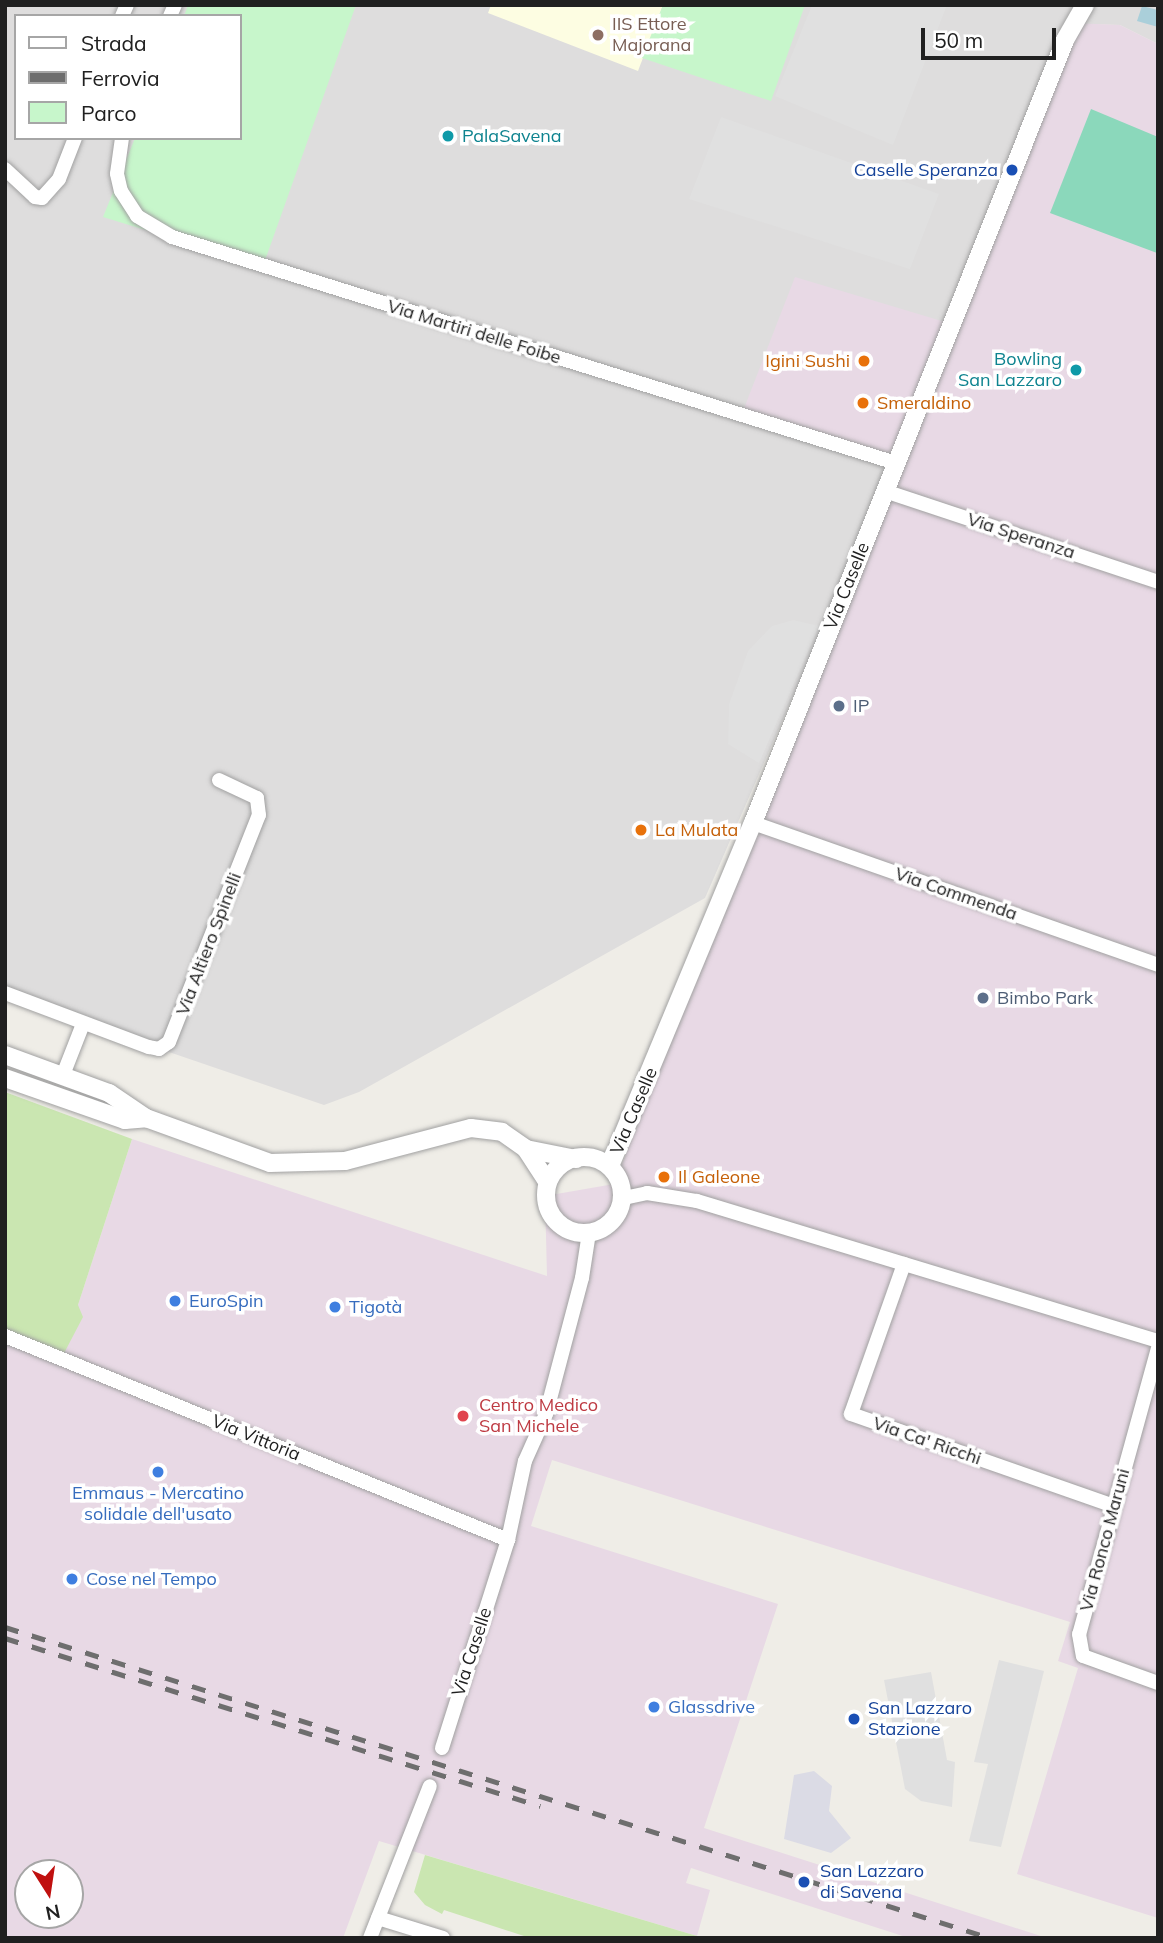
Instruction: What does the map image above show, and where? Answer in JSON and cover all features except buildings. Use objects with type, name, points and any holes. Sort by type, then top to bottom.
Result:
[{"type":"street","name":"Via Caselle","points":[[610,1167],[753,823],[1065,40],[1085,5]]},
{"type":"street","points":[[5,169],[35,197],[42,198],[60,179],[74,140]]},
{"type":"street","name":"Via Martiri delle Foibe","points":[[122,140],[117,174],[121,191],[137,216],[172,237],[896,463]]},
{"type":"street","name":"Via Speranza","points":[[885,491],[1158,582]]},
{"type":"street","name":"Via Altiero Spinelli","points":[[5,993],[149,1047],[159,1049],[169,1042],[259,815],[257,798],[219,780]]},
{"type":"street","name":"Via Commenda","points":[[753,823],[1158,964]]},
{"type":"street","points":[[63,1075],[83,1024]]},
{"type":"street","points":[[5,1055],[109,1093],[146,1118],[270,1163],[301,1165],[376,1155],[471,1128],[502,1132],[526,1149],[547,1181]]},
{"type":"street","points":[[5,1078],[125,1120],[146,1118]]},
{"type":"street","name":"Via Caselle","points":[[526,1149],[576,1159],[591,1157],[610,1167],[622,1184],[624,1198]]},
{"type":"street","points":[[576,1159],[556,1170],[547,1181],[544,1200],[549,1213],[569,1229],[589,1233],[613,1217],[624,1198],[647,1193],[697,1201],[1158,1341]]},
{"type":"street","name":"Via Caselle","points":[[442,1748],[508,1539],[526,1461],[546,1414],[572,1315],[589,1233]]},
{"type":"street","name":"Via Ca' Ricchi","points":[[904,1264],[851,1414],[1113,1506]]},
{"type":"street","name":"Via Vittoria","points":[[5,1336],[508,1539]]},
{"type":"street","name":"Via Ronco Maruni","points":[[1158,1348],[1079,1634],[1083,1656],[1158,1683]]},
{"type":"street","points":[[370,1938],[429,1786]]},
{"type":"street","points":[[377,1919],[443,1938]]},
{"type":"shaded area","points":[[5,5],[1158,5],[1158,44],[1120,25],[1086,24],[705,898],[359,1092],[324,1105],[5,996]]},
{"type":"shaded area","name":"IIS Ettore Majorana","points":[[491,5],[663,5],[638,71],[488,13]]},
{"type":"shaded area","points":[[812,5],[947,5],[893,145],[775,96]]},
{"type":"shaded area","points":[[1073,23],[1120,25],[1158,44],[1158,1918],[1017,1874],[1078,1668],[1058,1661],[1070,1622],[552,1460],[531,1526],[778,1604],[704,1828],[1047,1938],[909,1938],[691,1868],[686,1883],[710,1890],[697,1936],[379,1841],[343,1938],[5,1938],[5,1335],[78,1305],[132,1139],[547,1276],[545,1196],[614,1184],[904,458],[743,411],[795,277],[945,322]]},
{"type":"shaded area","points":[[721,117],[939,194],[910,269],[689,199]]},
{"type":"shaded area","points":[[793,620],[819,626],[759,763],[728,744],[729,704],[748,651],[772,626]]},
{"type":"shaded area","points":[[999,1660],[1044,1671],[1001,1847],[969,1841],[988,1764],[974,1762]]},
{"type":"shaded area","points":[[931,1672],[947,1760],[955,1762],[952,1807],[921,1801],[905,1789],[884,1680]]},
{"type":"shaded area","points":[[814,1771],[832,1786],[829,1811],[851,1838],[831,1853],[784,1839],[794,1775]]},
{"type":"green space","points":[[188,5],[356,5],[263,266],[103,217],[134,140],[242,140],[242,14],[185,14]]},
{"type":"green space","points":[[663,5],[805,5],[771,101],[642,58]]},
{"type":"green space","points":[[1091,109],[1158,137],[1157,253],[1050,213]]},
{"type":"green space","points":[[5,1092],[132,1139],[78,1305],[83,1317],[61,1359],[5,1335]]},
{"type":"green space","points":[[425,1855],[697,1936],[530,1938],[444,1910],[442,1914],[425,1905],[414,1892]]},
{"type":"water","points":[[1142,6],[1158,10],[1158,27],[1137,21]]},
{"type":"railway","points":[[5,1627],[990,1938]]},
{"type":"railway","points":[[5,1638],[540,1806]]},
{"type":"place","name":"IIS Ettore Majorana","points":[[598,35]]},
{"type":"place","name":"PalaSavena","points":[[448,136]]},
{"type":"place","name":"Caselle Speranza","points":[[1012,170]]},
{"type":"place","name":"Igini Sushi","points":[[864,361]]},
{"type":"place","name":"Bowling San Lazzaro","points":[[1076,370]]},
{"type":"place","name":"Smeraldino","points":[[863,403]]},
{"type":"place","name":"IP","points":[[839,706]]},
{"type":"place","name":"La Mulata","points":[[641,830]]},
{"type":"place","name":"Bimbo Park","points":[[983,998]]},
{"type":"place","name":"Il Galeone","points":[[664,1177]]},
{"type":"place","name":"EuroSpin","points":[[175,1301]]},
{"type":"place","name":"Tigotà","points":[[335,1307]]},
{"type":"place","name":"Centro Medico San Michele","points":[[463,1416]]},
{"type":"place","name":"Emmaus - Mercatino solidale dell'usato","points":[[158,1472]]},
{"type":"place","name":"Cose nel Tempo","points":[[72,1579]]},
{"type":"place","name":"Glassdrive","points":[[654,1707]]},
{"type":"place","name":"San Lazzaro Stazione","points":[[854,1719]]},
{"type":"place","name":"San Lazzaro di Savena","points":[[804,1882]]}]
